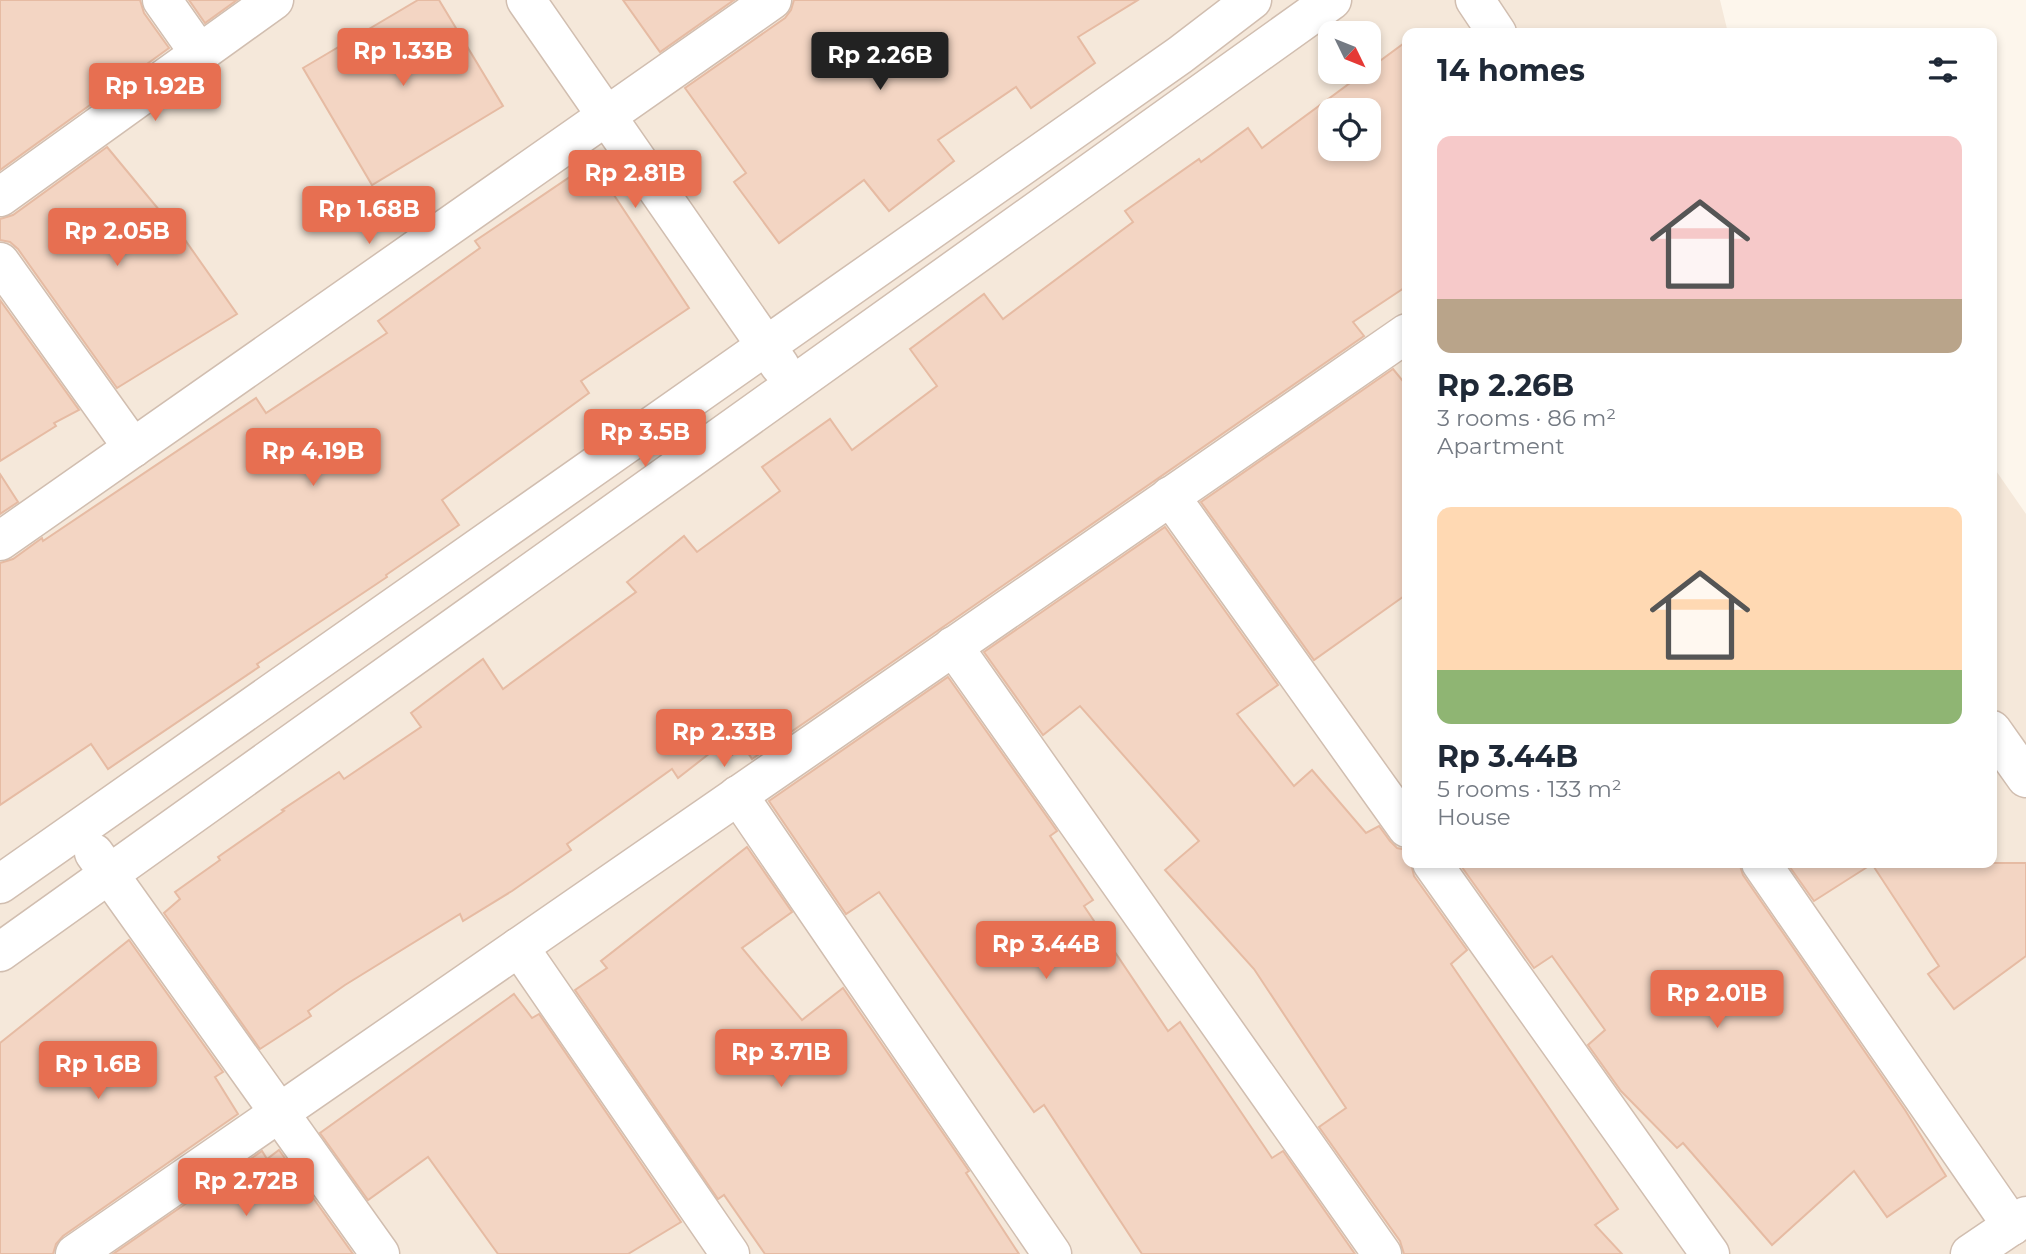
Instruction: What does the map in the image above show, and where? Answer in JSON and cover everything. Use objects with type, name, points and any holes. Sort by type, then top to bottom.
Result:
[{"type":"street","points":[[162,0],[200,54]]},
{"type":"street","points":[[0,197],[274,0]]},
{"type":"street","points":[[526,0],[794,386]]},
{"type":"street","points":[[0,541],[772,0]]},
{"type":"street","points":[[0,884],[1180,55],[1252,0]]},
{"type":"street","points":[[0,952],[1332,0]]},
{"type":"street","points":[[1475,0],[1494,28]]},
{"type":"street","points":[[0,262],[132,448]]},
{"type":"street","points":[[75,1254],[1170,496],[1402,341]]},
{"type":"street","points":[[1170,496],[1402,821]]},
{"type":"street","points":[[953,646],[1382,1254]]},
{"type":"street","points":[[1997,737],[2026,778]]},
{"type":"street","points":[[738,795],[1052,1254]]},
{"type":"street","points":[[80,830],[108,875],[380,1254]]},
{"type":"street","points":[[1436,868],[1710,1254]]},
{"type":"street","points":[[1765,868],[2019,1221],[1970,1254]]},
{"type":"street","points":[[519,947],[730,1254]]},
{"type":"shaded area","points":[[0,0],[1720,0],[1727,28],[1402,28],[1402,868],[1997,868],[1997,472],[2026,514],[2026,1254],[0,1254]]},
{"type":"building","points":[[0,0],[140,0],[144,13],[169,48],[0,170]]},
{"type":"building","points":[[189,0],[237,0],[205,23]]},
{"type":"building","points":[[418,0],[439,0],[503,106],[372,185],[303,68]]},
{"type":"building","points":[[623,0],[734,0],[660,52]]},
{"type":"building","points":[[794,0],[1138,0],[1078,37],[1095,63],[1031,108],[1016,87],[938,140],[954,161],[889,211],[864,180],[779,243],[734,182],[746,173],[685,88],[785,18]]},
{"type":"building","points":[[1402,45],[1402,289],[1353,322],[1364,336],[752,759],[744,747],[732,755],[723,743],[678,778],[672,769],[567,844],[571,850],[512,891],[463,921],[460,914],[345,985],[308,1011],[311,1016],[260,1049],[164,913],[180,899],[175,892],[220,860],[218,857],[284,811],[282,810],[339,772],[344,779],[421,727],[411,713],[483,659],[503,689],[636,592],[627,582],[684,536],[697,552],[780,491],[762,467],[830,419],[852,450],[937,386],[910,349],[984,294],[1003,319],[1133,222],[1125,211],[1199,159],[1201,162],[1248,128],[1262,148],[1318,107],[1318,161],[1381,161],[1381,98],[1330,98],[1349,84],[1381,84],[1381,60]]},
{"type":"building","points":[[107,147],[174,228],[176,227],[237,314],[117,388],[18,249],[10,242],[0,240],[0,219],[13,215]]},
{"type":"building","points":[[592,162],[689,308],[581,381],[589,393],[442,500],[459,525],[386,575],[387,577],[108,769],[91,744],[0,805],[0,563],[13,559],[42,538],[43,541],[256,398],[266,413],[387,333],[378,321],[480,248],[475,241]]},
{"type":"building","points":[[0,300],[79,410],[54,423],[56,426],[0,461]]},
{"type":"building","points":[[1393,369],[1402,380],[1402,598],[1314,660],[1201,502]]},
{"type":"building","points":[[0,474],[18,502],[0,514]]},
{"type":"building","points":[[1165,527],[1278,685],[1237,714],[1294,786],[1312,770],[1366,833],[1379,826],[1397,848],[1402,849],[1402,868],[1412,868],[1414,876],[1467,950],[1451,964],[1618,1209],[1595,1225],[1622,1254],[1404,1254],[1400,1241],[1319,1127],[1346,1108],[1254,969],[1165,870],[1199,841],[1080,706],[1043,735],[984,652]]},
{"type":"building","points":[[948,677],[1057,831],[1050,836],[1093,900],[1084,906],[1168,1031],[1180,1022],[1272,1158],[1283,1151],[1355,1254],[1142,1254],[1044,1105],[1034,1112],[879,892],[846,914],[769,801]]},
{"type":"building","points":[[747,847],[792,912],[742,948],[802,1020],[843,988],[969,1171],[966,1173],[1019,1254],[765,1254],[724,1195],[718,1199],[575,990],[607,968],[601,961]]},
{"type":"building","points":[[1997,863],[2026,863],[2026,956],[1954,1009],[1928,974],[1939,966],[1875,868],[1997,868]]},
{"type":"building","points":[[1463,868],[1741,868],[1905,1110],[1946,1176],[1887,1217],[1854,1171],[1772,1245],[1683,1143],[1677,1148],[1621,1091],[1588,1045],[1605,1030],[1552,956],[1534,968]]},
{"type":"building","points":[[1791,868],[1866,868],[1814,901]]},
{"type":"building","points":[[129,940],[223,1072],[215,1077],[238,1114],[63,1236],[56,1244],[53,1254],[0,1254],[0,1043]]},
{"type":"building","points":[[514,994],[532,1018],[539,1014],[681,1222],[628,1254],[498,1254],[428,1157],[368,1200],[320,1133]]},
{"type":"building","points":[[279,1150],[353,1254],[113,1254],[262,1151],[267,1159]]}]
